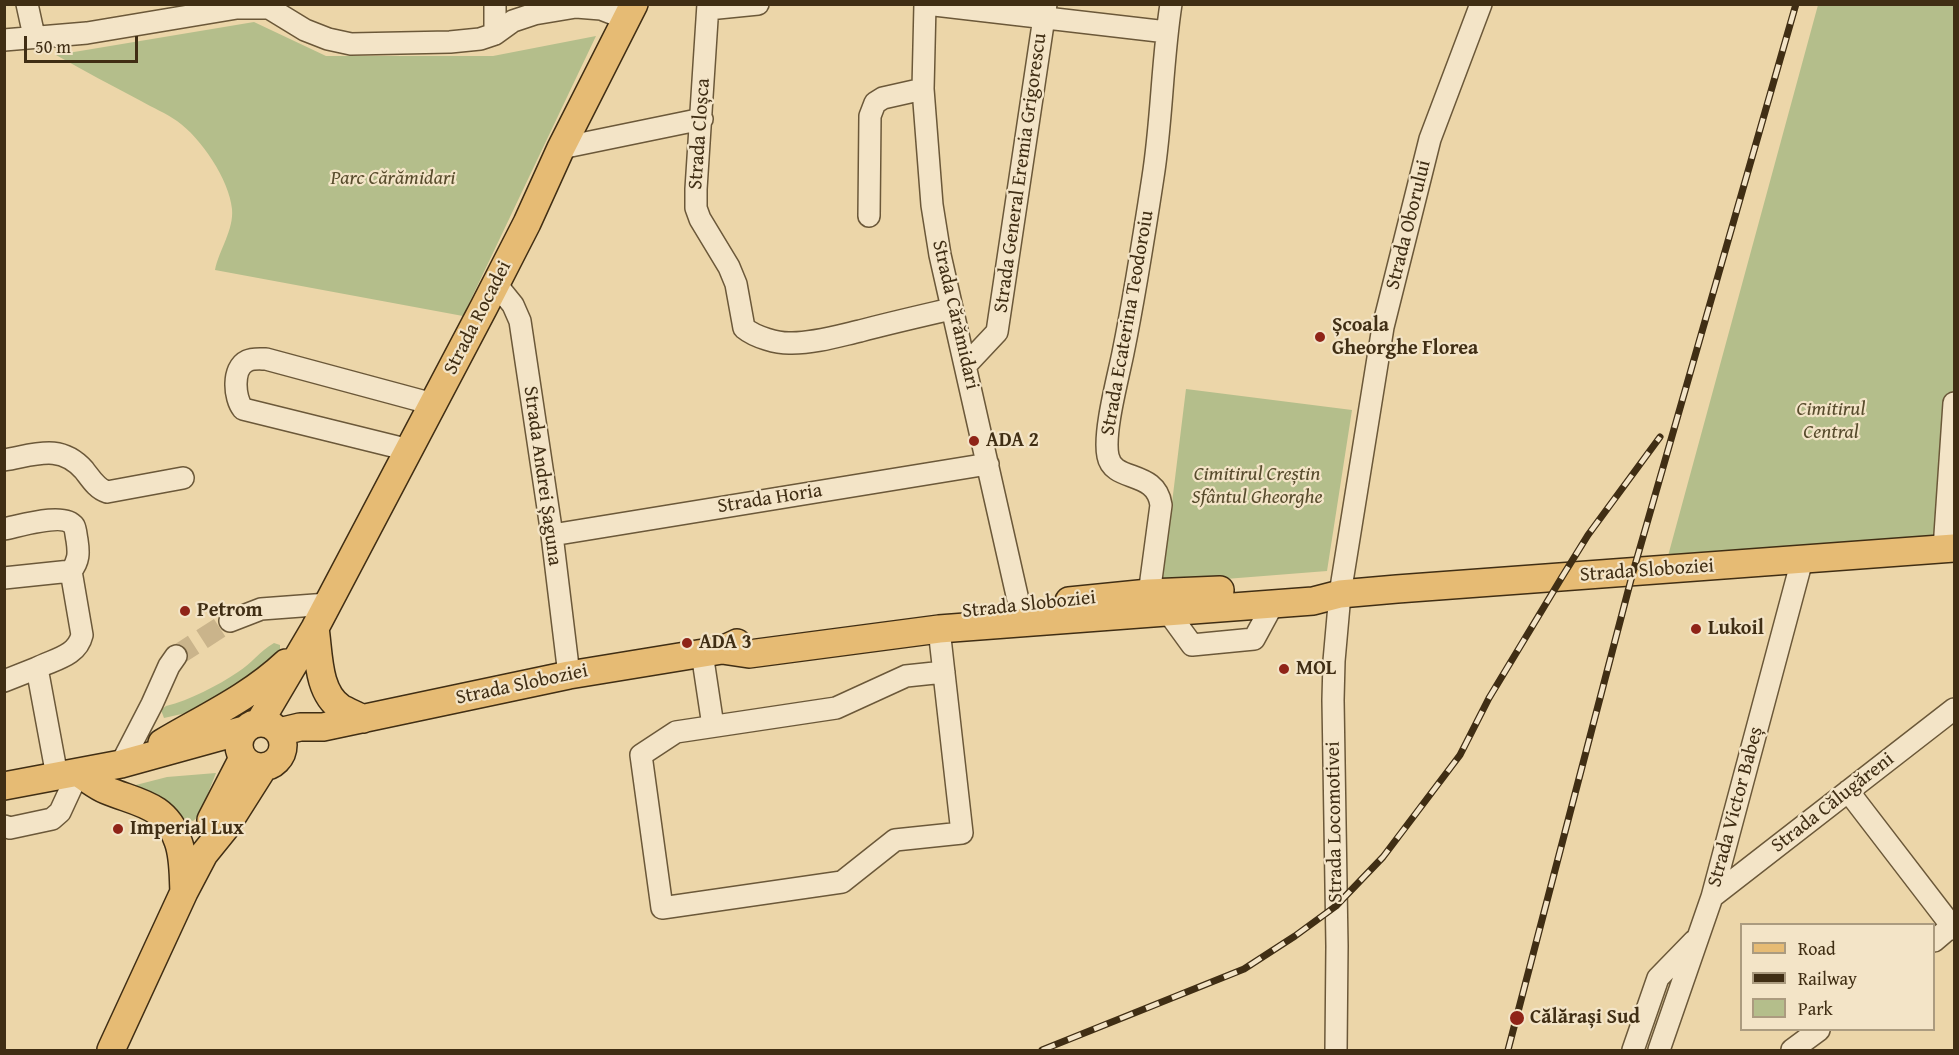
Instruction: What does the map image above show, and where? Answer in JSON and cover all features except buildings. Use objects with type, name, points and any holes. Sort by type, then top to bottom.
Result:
[{"type":"main road","name":"Strada Rocadei","points":[[111,1050],[204,854],[212,819],[291,702],[315,628],[496,284],[630,12]]},
{"type":"main road","name":"Strada Sloboziei","points":[[120,764],[261,744],[300,727],[323,727],[569,675],[712,651],[747,639],[880,619],[1156,606],[1273,604],[1313,601],[1340,594],[1949,549]]},
{"type":"main road","name":"Strada Sloboziei","points":[[1156,606],[1312,586],[1340,594]]},
{"type":"main road","name":"Strada Sloboziei","points":[[712,651],[749,654],[939,629],[1021,614]]},
{"type":"main road","points":[[315,628],[320,668],[330,696],[340,707],[363,719]]},
{"type":"main road","points":[[4,786],[120,764],[153,749],[239,699],[270,678],[288,661],[315,628]]},
{"type":"main road","points":[[68,775],[150,806],[163,815],[171,825],[178,841],[182,858],[184,892]]},
{"type":"street","points":[[27,4],[34,36]]},
{"type":"street","points":[[495,4],[495,34]]},
{"type":"street","points":[[708,7],[758,4]]},
{"type":"street","points":[[925,4],[1045,12],[1167,32]]},
{"type":"street","name":"Strada Cărămidari","points":[[925,4],[923,89],[932,205],[951,309],[966,365],[1021,614]]},
{"type":"street","name":"Strada Ecaterina Teodoroiu","points":[[1156,606],[1160,497],[1155,488],[1115,468],[1108,459],[1107,435],[1129,323],[1154,174],[1171,4]]},
{"type":"street","name":"Strada Oborului","points":[[1340,594],[1383,327],[1430,139],[1481,4]]},
{"type":"street","points":[[4,40],[87,33],[237,8],[269,6],[304,30],[351,44],[450,42],[480,39],[495,34],[513,21],[534,14],[576,7],[630,12]]},
{"type":"street","name":"Strada Cloșca","points":[[708,7],[696,208],[700,219],[729,267],[736,284],[742,323],[748,331],[790,344],[814,341],[951,309]]},
{"type":"street","name":"Strada General Eremia Grigorescu","points":[[966,365],[997,332],[1045,12]]},
{"type":"street","points":[[869,216],[870,116],[875,103],[883,98],[923,89]]},
{"type":"street","points":[[561,148],[702,119]]},
{"type":"street","name":"Strada Andrei Șaguna","points":[[496,284],[513,305],[520,321],[552,535],[569,675]]},
{"type":"street","points":[[410,450],[243,409],[235,393],[239,368],[254,358],[266,359],[434,404]]},
{"type":"street","points":[[1949,549],[1954,403]]},
{"type":"street","points":[[4,460],[51,452],[63,455],[81,467],[100,490],[107,492],[183,478]]},
{"type":"street","name":"Strada Horia","points":[[552,535],[988,464]]},
{"type":"street","points":[[4,529],[57,519],[68,521],[75,527],[78,549],[78,563],[71,571],[4,578]]},
{"type":"street","name":"Strada Victor Babeș","points":[[1659,1050],[1712,897],[1802,560]]},
{"type":"street","points":[[4,681],[38,669],[73,651],[80,644],[82,635],[71,571]]},
{"type":"street","name":"Strada Locomotivei","points":[[1336,1050],[1333,690],[1340,594]]},
{"type":"street","points":[[230,621],[261,609],[328,604]]},
{"type":"street","points":[[1156,606],[1192,645],[1254,639],[1273,604]]},
{"type":"street","points":[[939,629],[944,672],[962,833],[895,840],[842,882],[662,908],[641,755],[676,732],[836,708],[906,676],[944,672]]},
{"type":"street","points":[[712,651],[713,726]]},
{"type":"street","points":[[120,764],[176,656]]},
{"type":"street","points":[[4,826],[10,828],[52,819],[60,812],[68,775],[38,669]]},
{"type":"street","name":"Strada Călugăreni","points":[[1712,897],[1954,709]]},
{"type":"street","points":[[1848,790],[1954,926],[1935,940]]},
{"type":"street","points":[[1633,1050],[1658,978],[1698,936]]},
{"type":"street","points":[[1792,1050],[1816,1031]]},
{"type":"green space","name":"Cimitirul Central","points":[[1818,5],[1954,5],[1954,535],[1668,556]]},
{"type":"green space","name":"Parc Cărămidari","points":[[254,22],[326,56],[493,56],[596,36],[463,316],[215,270],[231,225],[232,209],[226,185],[204,148],[186,128],[173,118],[56,55]]},
{"type":"green space","name":"Cimitirul Creștin Sfântul Gheorghe","points":[[1186,389],[1352,410],[1327,571],[1162,584]]},
{"type":"green space","points":[[274,643],[280,645],[280,651],[263,670],[195,711],[164,718],[161,710],[166,706],[194,696],[221,682],[243,669]]},
{"type":"green space","points":[[216,773],[199,816],[193,821],[185,819],[170,806],[132,786],[167,777]]},
{"type":"tunnel","points":[[176,656],[230,621]]},
{"type":"railway","points":[[1508,1050],[1633,572],[1796,4]]},
{"type":"railway","points":[[1042,1050],[1244,969],[1336,906],[1383,857],[1460,755],[1489,698],[1588,535],[1660,437]]},
{"type":"place","name":"Școala Gheorghe Florea","points":[[1320,337]]},
{"type":"place","name":"ADA 2","points":[[974,441]]},
{"type":"place","name":"Petrom","points":[[185,611]]},
{"type":"place","name":"Lukoil","points":[[1696,629]]},
{"type":"place","name":"ADA 3","points":[[687,643]]},
{"type":"place","name":"MOL","points":[[1284,669]]},
{"type":"place","name":"Imperial Lux","points":[[118,829]]},
{"type":"place","name":"Călărași Sud","points":[[1517,1018]]}]
